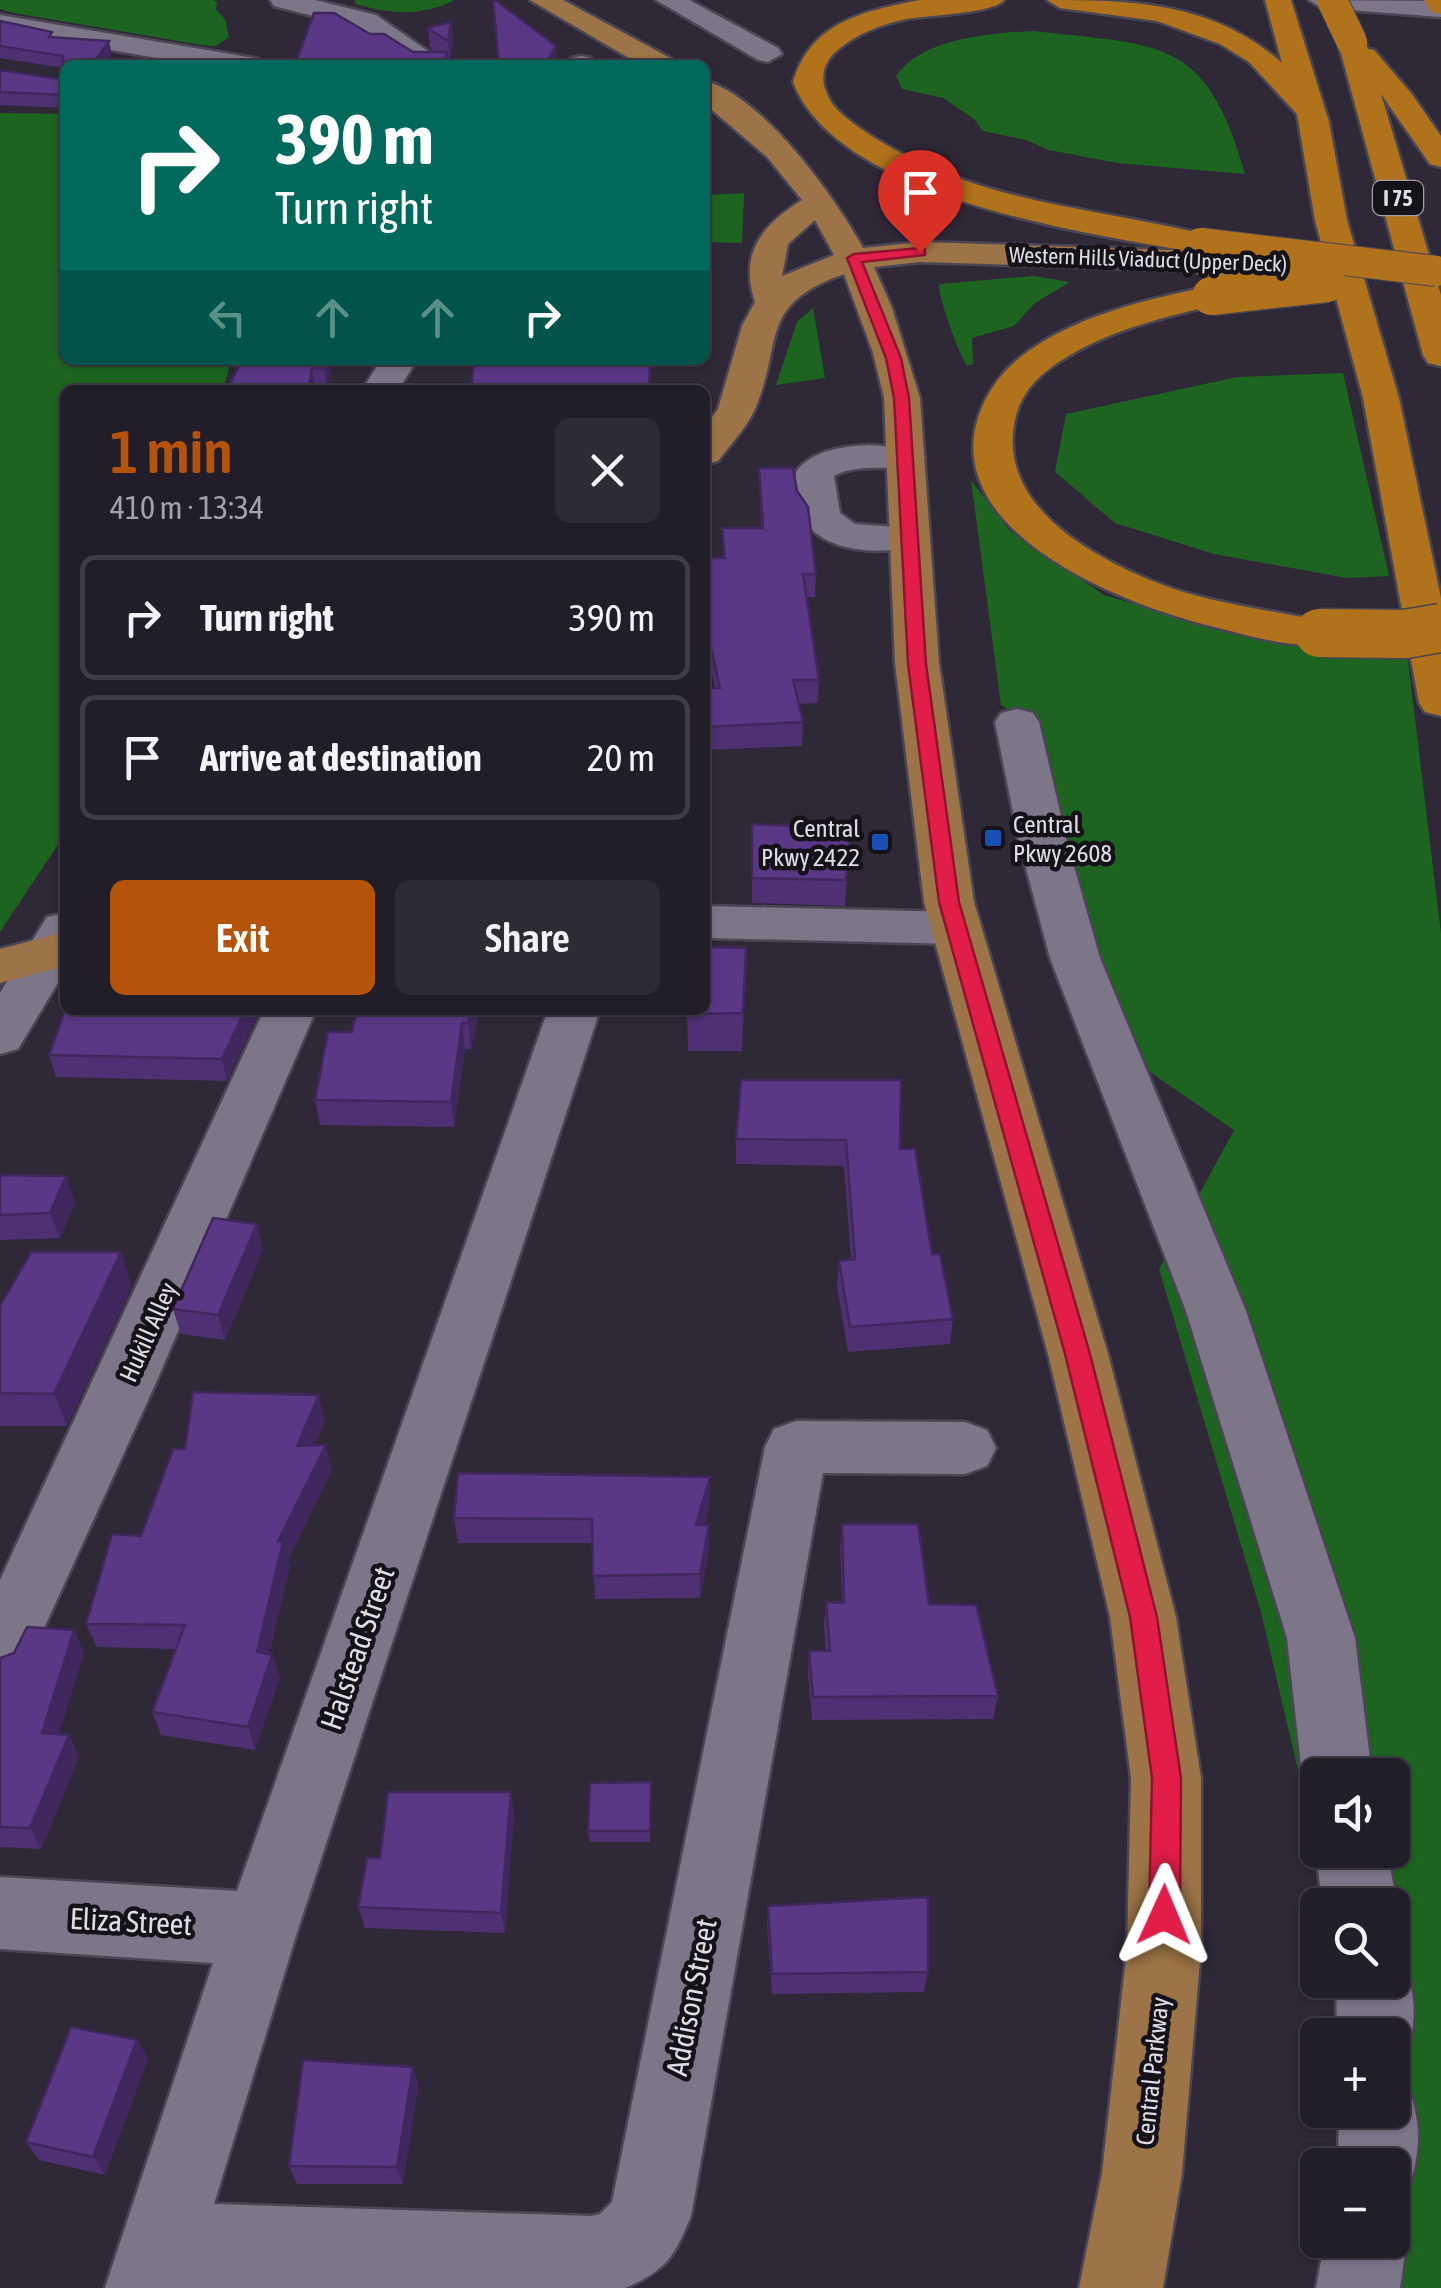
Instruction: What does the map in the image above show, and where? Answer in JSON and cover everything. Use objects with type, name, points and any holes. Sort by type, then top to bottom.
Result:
[{"type":"highway","points":[[991,0],[894,15],[840,36],[825,46],[810,66],[808,90],[815,106],[829,121],[880,153],[983,197],[1059,217],[1205,267],[1306,284],[1439,275]]},
{"type":"highway","points":[[1060,0],[1167,16],[1229,38],[1277,70],[1314,122]]},
{"type":"highway","points":[[1278,0],[1314,122],[1331,220],[1381,398],[1441,703]]},
{"type":"highway","name":"I 75","points":[[1332,0],[1352,42],[1441,355]]},
{"type":"highway","points":[[1352,42],[1401,99],[1441,158]]},
{"type":"highway","points":[[1439,275],[1205,267],[1116,322],[1073,339],[1032,364],[1000,401],[993,422],[994,467],[1007,496],[1038,530],[1106,574],[1146,593],[1266,627],[1319,633],[1405,634],[1441,628]]},
{"type":"main road","points":[[543,0],[653,60]]},
{"type":"main road","name":"Central Parkway","points":[[710,94],[770,141],[820,202],[854,258],[893,358],[902,398],[917,664],[956,928],[1078,1354],[1144,1617],[1166,1778],[1164,1949],[1142,2173],[1121,2288]]},
{"type":"main road","points":[[710,446],[736,410],[759,326],[772,302],[763,284],[771,241],[783,224],[820,202]]},
{"type":"main road","name":"Western Hills Viaduct (Upper Deck)","points":[[772,302],[800,278],[854,258],[920,252],[1205,267]]},
{"type":"main road","points":[[0,966],[60,944]]},
{"type":"street","points":[[282,0],[366,21],[426,60]]},
{"type":"street","points":[[668,0],[768,54]]},
{"type":"street","points":[[1322,0],[1440,5]]},
{"type":"street","points":[[0,23],[218,60]]},
{"type":"street","points":[[906,457],[852,457],[827,462],[815,472],[819,512],[827,525],[850,536],[910,537]]},
{"type":"street","points":[[1017,722],[1043,842],[1075,958],[1216,1312],[1316,1620],[1335,1758]]},
{"type":"street","points":[[710,922],[956,928]]},
{"type":"street","points":[[0,1036],[60,944]]},
{"type":"street","name":"Hukill Alley","points":[[0,1651],[123,1387],[288,1015]]},
{"type":"street","name":"Halstead Street","points":[[155,2265],[262,1929],[572,1015]]},
{"type":"street","name":"Addison Street","points":[[155,2265],[592,2257],[620,2252],[639,2238],[650,2216],[796,1447],[965,1448]]},
{"type":"street","name":"Eliza Street","points":[[0,1913],[262,1929]]},
{"type":"street","points":[[1358,2288],[1363,2258]]},
{"type":"green space","points":[[0,0],[213,0],[225,19],[229,37],[216,46],[202,45],[14,13],[0,9]]},
{"type":"green space","points":[[354,0],[454,0],[430,9],[393,12],[356,4]]},
{"type":"green space","points":[[1033,31],[1115,40],[1173,56],[1195,72],[1214,96],[1245,174],[1117,163],[1049,150],[1026,140],[983,131],[974,119],[943,98],[902,89],[896,76],[922,53],[958,40]]},
{"type":"green space","points":[[0,113],[60,114],[60,365],[232,365],[224,385],[60,385],[60,842],[0,932]]},
{"type":"green space","points":[[744,193],[742,243],[710,242],[710,195]]},
{"type":"green space","points":[[1033,276],[1070,282],[1035,303],[1014,326],[972,338],[973,364],[967,366],[939,284]]},
{"type":"green space","points":[[813,308],[825,378],[776,385],[797,322]]},
{"type":"green space","points":[[1343,373],[1389,576],[1347,578],[1214,554],[1115,523],[1055,472],[1066,414],[1237,377]]},
{"type":"green space","points":[[971,480],[1009,530],[1104,595],[1228,632],[1328,650],[1407,652],[1441,934],[1441,2288],[1368,2288],[1383,2258],[1410,2258],[1410,2148],[1392,2148],[1392,2128],[1410,2128],[1410,2018],[1342,2018],[1339,1998],[1410,1998],[1410,1888],[1366,1888],[1336,1868],[1410,1868],[1410,1758],[1300,1758],[1300,1779],[1261,1612],[1159,1269],[1234,1130],[1150,1072],[1073,890],[1036,726],[1001,705]]},
{"type":"building","points":[[493,0],[556,46],[548,60],[499,60]]},
{"type":"building","points":[[314,13],[334,13],[370,34],[384,34],[413,52],[447,52],[445,60],[297,60]]},
{"type":"building","points":[[0,21],[52,32],[49,37],[109,41],[96,60],[63,60],[63,56],[0,46]]},
{"type":"building","points":[[451,22],[448,41],[428,28]]},
{"type":"building","points":[[0,70],[60,79],[60,95],[0,92]]},
{"type":"building","points":[[240,365],[325,365],[312,368],[309,385],[230,385]]},
{"type":"building","points":[[474,365],[650,365],[649,385],[472,385]]},
{"type":"building","points":[[759,468],[793,468],[797,491],[808,507],[816,574],[803,574],[819,680],[793,680],[803,722],[710,727],[710,688],[720,688],[710,644],[710,558],[725,558],[722,528],[763,528]]},
{"type":"building","points":[[752,824],[850,828],[846,880],[752,878]]},
{"type":"building","points":[[710,947],[746,948],[743,1013],[710,1014]]},
{"type":"building","points":[[63,1015],[243,1015],[222,1059],[49,1055]]},
{"type":"building","points":[[356,1015],[470,1015],[468,1023],[462,1023],[451,1102],[315,1100],[328,1032],[352,1032]]},
{"type":"building","points":[[741,1080],[901,1080],[900,1149],[915,1149],[932,1254],[940,1254],[953,1319],[850,1327],[839,1261],[855,1259],[846,1140],[736,1139]]},
{"type":"building","points":[[0,1175],[66,1176],[50,1213],[0,1215]]},
{"type":"building","points":[[213,1218],[257,1224],[218,1315],[173,1309]]},
{"type":"building","points":[[31,1252],[121,1252],[54,1394],[0,1393],[0,1306]]},
{"type":"building","points":[[193,1392],[319,1395],[297,1446],[326,1445],[278,1541],[283,1542],[257,1652],[272,1655],[248,1727],[152,1712],[185,1625],[86,1624],[112,1534],[141,1536],[173,1449],[185,1449]]},
{"type":"building","points":[[458,1473],[710,1477],[696,1525],[709,1525],[700,1574],[593,1576],[592,1519],[454,1518]]},
{"type":"building","points":[[842,1524],[918,1524],[929,1604],[976,1605],[998,1696],[813,1697],[809,1651],[830,1651],[826,1602],[844,1603]]},
{"type":"building","points":[[27,1627],[74,1630],[42,1733],[69,1735],[30,1828],[0,1827],[0,1658],[14,1653]]},
{"type":"building","points":[[651,1782],[650,1831],[588,1831],[590,1783]]},
{"type":"building","points":[[388,1792],[511,1792],[501,1913],[358,1907],[367,1858],[380,1858]]},
{"type":"building","points":[[928,1897],[928,1972],[772,1974],[768,1906]]},
{"type":"building","points":[[71,2027],[137,2040],[93,2157],[26,2142]]},
{"type":"building","points":[[303,2060],[413,2067],[397,2167],[289,2166]]},
{"type":"place","name":"Central Pkwy 2608","points":[[993,838]]},
{"type":"place","name":"Central Pkwy 2422","points":[[880,842]]},
{"type":"route","points":[[920,252],[854,258],[893,358],[902,398],[917,664],[949,902],[1078,1354],[1144,1617],[1166,1778],[1164,1915]]}]
